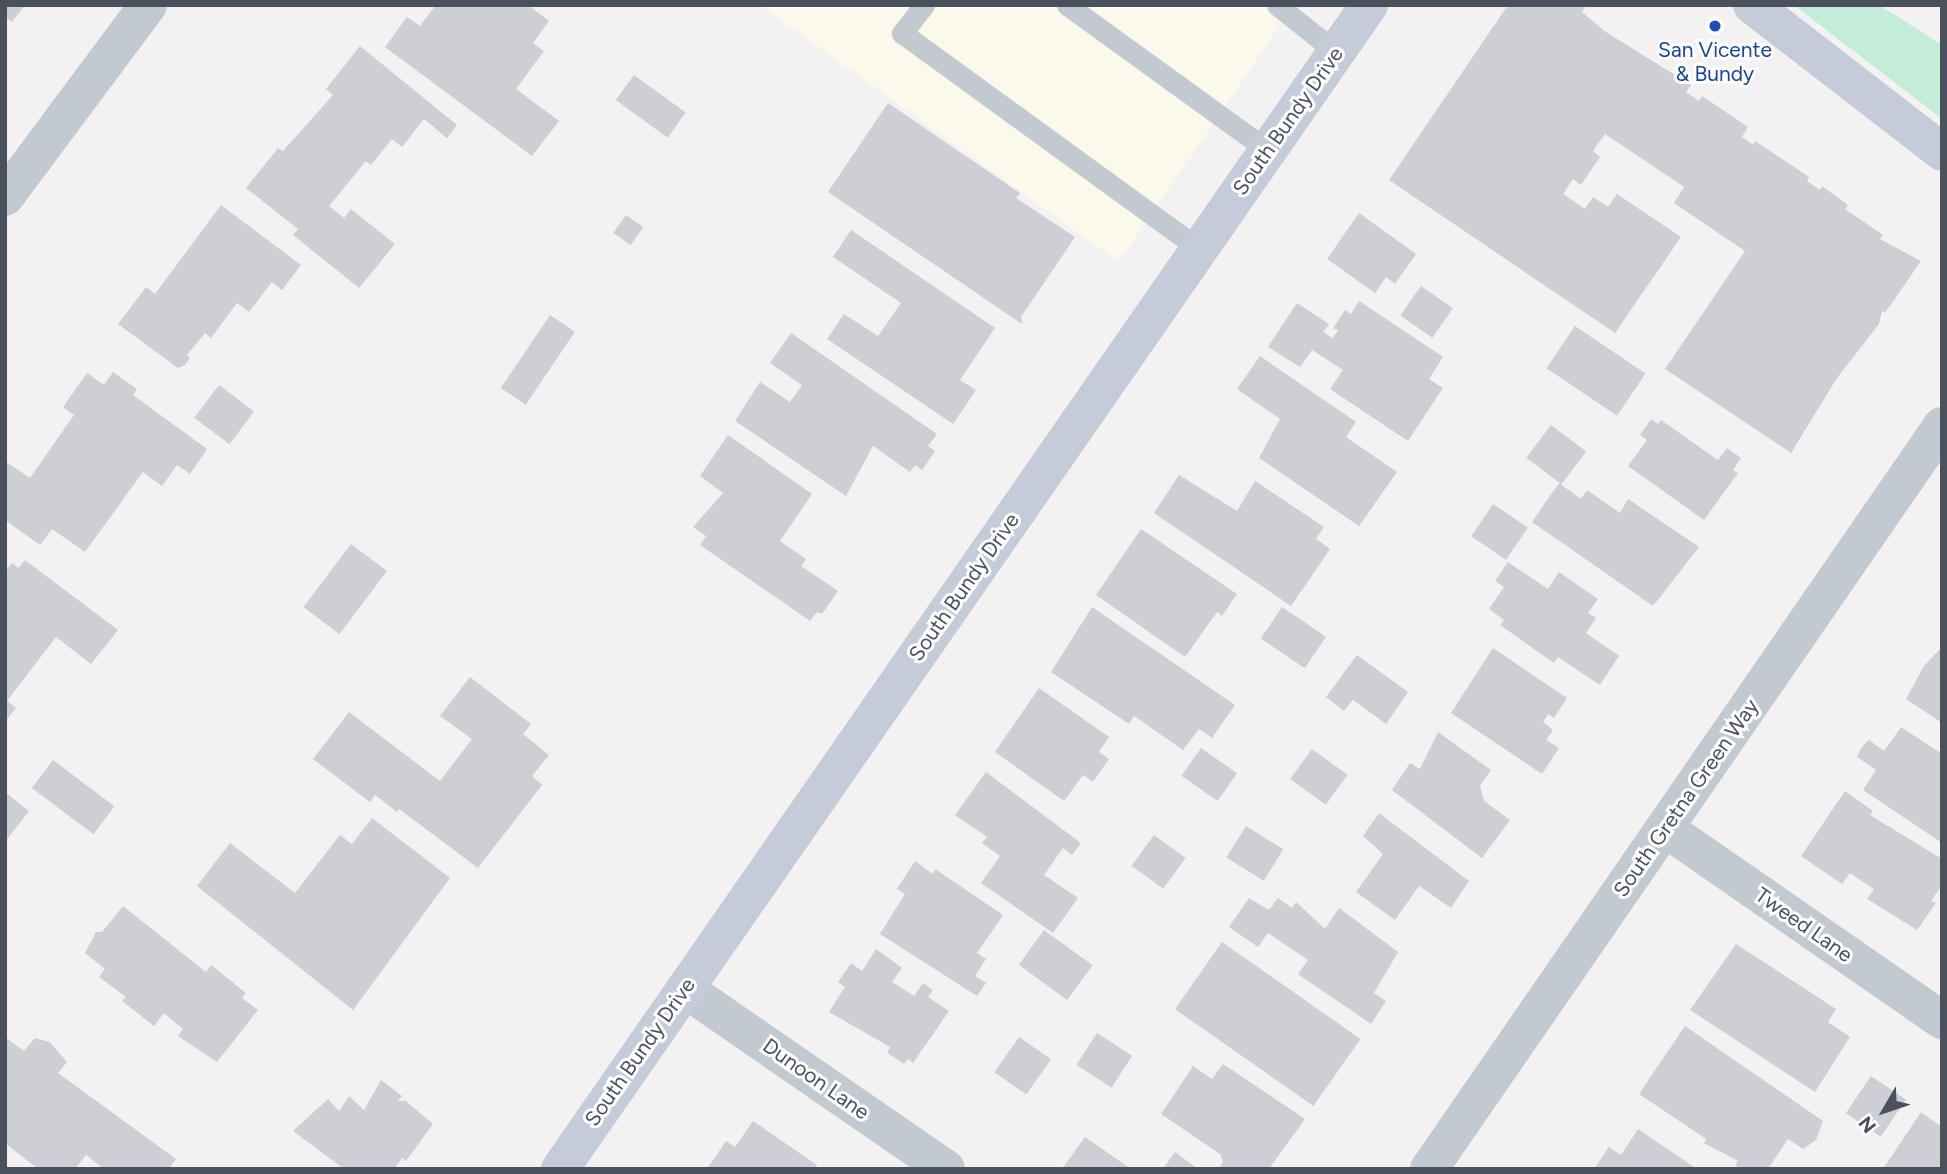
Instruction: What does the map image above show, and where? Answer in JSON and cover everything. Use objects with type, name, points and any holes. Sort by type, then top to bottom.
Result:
[{"type":"street","points":[[5,197],[148,5]]},
{"type":"street","name":"South Bundy Drive","points":[[559,1169],[1369,5]]},
{"type":"street","points":[[1752,5],[1942,152]]},
{"type":"street","name":"South Gretna Green Way","points":[[1429,1169],[1942,426]]},
{"type":"street","name":"Tweed Lane","points":[[1666,829],[1942,1020]]},
{"type":"street","name":"Dunoon Lane","points":[[685,989],[946,1169]]},
{"type":"lane","points":[[923,5],[902,33],[1198,248]]},
{"type":"lane","points":[[1067,5],[1267,150]]},
{"type":"lane","points":[[1277,5],[1336,52]]},
{"type":"shaded area","points":[[760,5],[1294,5],[1119,262]]},
{"type":"green space","points":[[1794,5],[1879,5],[1942,45],[1942,119]]},
{"type":"building","points":[[5,5],[25,5],[12,22],[5,17]]},
{"type":"building","points":[[436,5],[528,5],[549,21],[533,43],[544,51],[516,89],[559,121],[532,156],[385,47],[407,17],[420,26]]},
{"type":"building","points":[[1508,5],[1586,5],[1582,12],[1606,32],[1691,85],[1686,92],[1699,101],[1702,96],[1748,127],[1742,137],[1753,145],[1755,141],[1809,177],[1807,181],[1820,190],[1822,186],[1848,205],[1845,209],[1883,235],[1880,239],[1921,261],[1885,313],[1882,311],[1879,324],[1837,378],[1791,453],[1665,369],[1745,251],[1674,203],[1684,187],[1605,134],[1593,151],[1600,157],[1581,185],[1573,179],[1563,194],[1585,209],[1593,197],[1608,207],[1617,194],[1681,237],[1615,333],[1389,180]]},
{"type":"building","points":[[360,46],[457,125],[447,138],[424,119],[402,147],[392,139],[371,165],[366,161],[329,206],[344,218],[351,209],[395,244],[359,288],[293,235],[298,229],[246,188],[278,148],[283,151],[333,95],[326,89]]},
{"type":"building","points":[[634,75],[686,113],[668,138],[616,100]]},
{"type":"building","points":[[888,103],[1020,193],[1016,198],[1075,237],[1021,317],[1022,324],[828,192]]},
{"type":"building","points":[[221,205],[301,265],[282,290],[272,282],[249,312],[237,303],[211,338],[205,333],[187,355],[190,358],[185,365],[178,368],[118,324],[146,287],[155,294]]},
{"type":"building","points":[[1359,213],[1416,254],[1395,284],[1386,277],[1375,293],[1327,259]]},
{"type":"building","points":[[626,215],[643,227],[631,245],[613,233]]},
{"type":"building","points":[[851,230],[995,328],[960,380],[976,390],[953,424],[827,339],[844,314],[878,336],[901,303],[833,257]]},
{"type":"building","points":[[1421,286],[1453,308],[1432,338],[1400,315]]},
{"type":"building","points":[[1359,301],[1443,357],[1429,379],[1443,388],[1408,441],[1330,389],[1343,370],[1312,350],[1300,367],[1268,347],[1297,303],[1329,324],[1323,332],[1333,338],[1338,330],[1333,328],[1345,310],[1351,314]]},
{"type":"building","points":[[550,315],[575,332],[526,405],[501,388]]},
{"type":"building","points":[[1575,326],[1645,374],[1617,416],[1546,368]]},
{"type":"building","points":[[791,333],[937,434],[928,446],[935,451],[922,470],[915,465],[910,472],[873,446],[846,496],[735,421],[760,382],[790,402],[802,385],[770,363]]},
{"type":"building","points":[[1260,356],[1356,422],[1346,437],[1397,472],[1359,526],[1259,458],[1280,419],[1237,389]]},
{"type":"building","points":[[113,372],[137,389],[133,395],[207,449],[190,474],[177,465],[162,486],[143,472],[85,552],[52,529],[40,545],[5,520],[5,461],[30,478],[74,415],[63,407],[87,373],[104,385]]},
{"type":"building","points":[[219,385],[254,411],[229,444],[194,418]]},
{"type":"building","points":[[1651,419],[1658,424],[1661,420],[1718,460],[1727,448],[1741,458],[1733,470],[1738,473],[1704,520],[1628,466],[1647,440],[1640,435]]},
{"type":"building","points":[[1551,425],[1586,451],[1561,484],[1526,458]]},
{"type":"building","points":[[728,435],[812,494],[780,541],[806,559],[801,566],[838,591],[822,614],[817,612],[810,621],[700,545],[706,536],[693,527],[723,493],[700,476]]},
{"type":"building","points":[[1179,475],[1237,511],[1255,481],[1324,527],[1316,539],[1330,549],[1291,606],[1154,513]]},
{"type":"building","points":[[1559,483],[1581,499],[1587,490],[1620,513],[1628,499],[1699,547],[1653,606],[1532,522]]},
{"type":"building","points":[[1493,504],[1528,527],[1506,560],[1471,536]]},
{"type":"building","points":[[1141,529],[1237,594],[1222,616],[1217,612],[1185,657],[1096,595]]},
{"type":"building","points":[[351,544],[387,571],[339,634],[303,607]]},
{"type":"building","points":[[25,560],[118,630],[91,664],[56,637],[7,701],[16,708],[5,722],[5,572],[12,563],[18,568]]},
{"type":"building","points":[[1508,562],[1548,589],[1559,572],[1598,599],[1588,613],[1596,618],[1586,633],[1619,656],[1600,685],[1558,657],[1554,663],[1500,625],[1504,620],[1489,609],[1504,587],[1495,581]]},
{"type":"building","points":[[1092,607],[1235,705],[1212,738],[1199,729],[1183,750],[1134,716],[1129,724],[1051,672]]},
{"type":"building","points":[[1282,607],[1326,637],[1305,668],[1261,639]]},
{"type":"building","points":[[1942,647],[1942,723],[1906,699],[1924,666]]},
{"type":"building","points":[[1493,648],[1567,698],[1554,718],[1548,714],[1543,722],[1553,730],[1546,740],[1559,748],[1542,774],[1451,713]]},
{"type":"building","points":[[1357,655],[1408,692],[1386,724],[1353,700],[1344,711],[1326,697]]},
{"type":"building","points":[[470,677],[531,724],[523,734],[549,755],[532,776],[542,785],[478,868],[399,809],[397,812],[375,795],[370,802],[313,759],[349,712],[440,781],[472,739],[440,716]]},
{"type":"building","points":[[1039,688],[1109,737],[1099,752],[1109,759],[1093,782],[1083,775],[1064,801],[995,752]]},
{"type":"building","points":[[1901,727],[1942,754],[1942,843],[1863,790],[1876,770],[1857,757],[1861,748],[1869,740],[1884,751]]},
{"type":"building","points":[[1438,732],[1491,770],[1480,786],[1484,801],[1510,820],[1482,858],[1392,790],[1410,763],[1420,769]]},
{"type":"building","points":[[1201,748],[1237,773],[1218,801],[1181,776]]},
{"type":"building","points":[[1312,749],[1348,775],[1326,805],[1290,779]]},
{"type":"building","points":[[53,760],[114,806],[93,834],[32,788]]},
{"type":"building","points":[[986,772],[1081,843],[1072,855],[1063,848],[1044,875],[1078,898],[1053,933],[981,883],[1000,856],[982,843],[987,837],[955,815]]},
{"type":"building","points":[[1845,791],[1873,811],[1870,815],[1942,859],[1942,885],[1931,901],[1936,903],[1917,930],[1867,899],[1874,889],[1850,873],[1842,884],[1801,856]]},
{"type":"building","points":[[5,792],[29,811],[5,842]]},
{"type":"building","points":[[1379,813],[1469,881],[1451,908],[1419,886],[1395,920],[1356,892],[1383,854],[1363,836]]},
{"type":"building","points":[[372,818],[450,878],[353,1010],[197,886],[230,843],[295,893],[340,835],[352,844]]},
{"type":"building","points":[[1246,826],[1283,849],[1264,881],[1226,857]]},
{"type":"building","points":[[1154,835],[1186,858],[1163,889],[1132,866]]},
{"type":"building","points":[[915,861],[933,874],[935,869],[1003,915],[977,953],[986,959],[975,976],[986,983],[977,996],[880,934],[905,894],[897,889]]},
{"type":"building","points":[[1249,898],[1269,910],[1278,898],[1292,908],[1296,902],[1325,929],[1339,908],[1398,952],[1374,993],[1386,1001],[1371,1024],[1298,974],[1308,960],[1268,933],[1258,947],[1229,927]]},
{"type":"building","points":[[123,906],[206,972],[211,965],[246,993],[242,998],[258,1010],[217,1062],[178,1036],[183,1029],[164,1013],[154,1026],[122,1001],[126,997],[99,977],[105,969],[85,953],[96,932],[102,932]]},
{"type":"building","points":[[1044,930],[1093,965],[1067,1000],[1019,965]]},
{"type":"building","points":[[1222,942],[1360,1039],[1313,1106],[1175,1009]]},
{"type":"building","points":[[1736,944],[1836,1009],[1828,1022],[1850,1037],[1815,1092],[1690,1010]]},
{"type":"building","points":[[876,949],[902,968],[892,982],[914,996],[923,983],[933,990],[928,997],[949,1011],[913,1063],[908,1059],[904,1064],[887,1053],[890,1047],[829,1012],[845,987],[838,982],[851,963],[862,971]]},
{"type":"building","points":[[1685,1026],[1823,1121],[1816,1140],[1803,1149],[1788,1139],[1768,1169],[1741,1169],[1735,1165],[1738,1161],[1704,1143],[1706,1139],[1639,1094]]},
{"type":"building","points":[[1097,1033],[1132,1056],[1112,1088],[1076,1065]]},
{"type":"building","points":[[5,1037],[24,1051],[35,1038],[50,1042],[67,1062],[58,1073],[176,1159],[169,1169],[104,1169],[86,1155],[75,1169],[38,1169],[5,1143]]},
{"type":"building","points":[[1019,1037],[1051,1059],[1026,1095],[994,1072]]},
{"type":"building","points":[[1223,1064],[1305,1119],[1269,1169],[1219,1169],[1223,1162],[1220,1154],[1161,1114],[1193,1066],[1212,1079]]},
{"type":"building","points":[[1871,1076],[1906,1099],[1881,1137],[1846,1113]]},
{"type":"building","points":[[381,1080],[402,1096],[398,1101],[406,1101],[433,1124],[406,1161],[402,1158],[394,1169],[344,1169],[293,1131],[328,1099],[339,1111],[349,1096],[364,1110]]},
{"type":"building","points":[[1921,1112],[1942,1127],[1942,1169],[1883,1169]]},
{"type":"building","points":[[753,1121],[817,1165],[815,1169],[707,1169],[726,1141],[735,1147]]},
{"type":"building","points":[[1638,1129],[1697,1169],[1594,1169],[1609,1147],[1621,1155]]},
{"type":"building","points":[[1085,1137],[1131,1169],[1062,1169]]},
{"type":"building","points":[[1175,1152],[1198,1169],[1163,1169]]},
{"type":"place","name":"San Vicente & Bundy","points":[[1715,26]]}]
